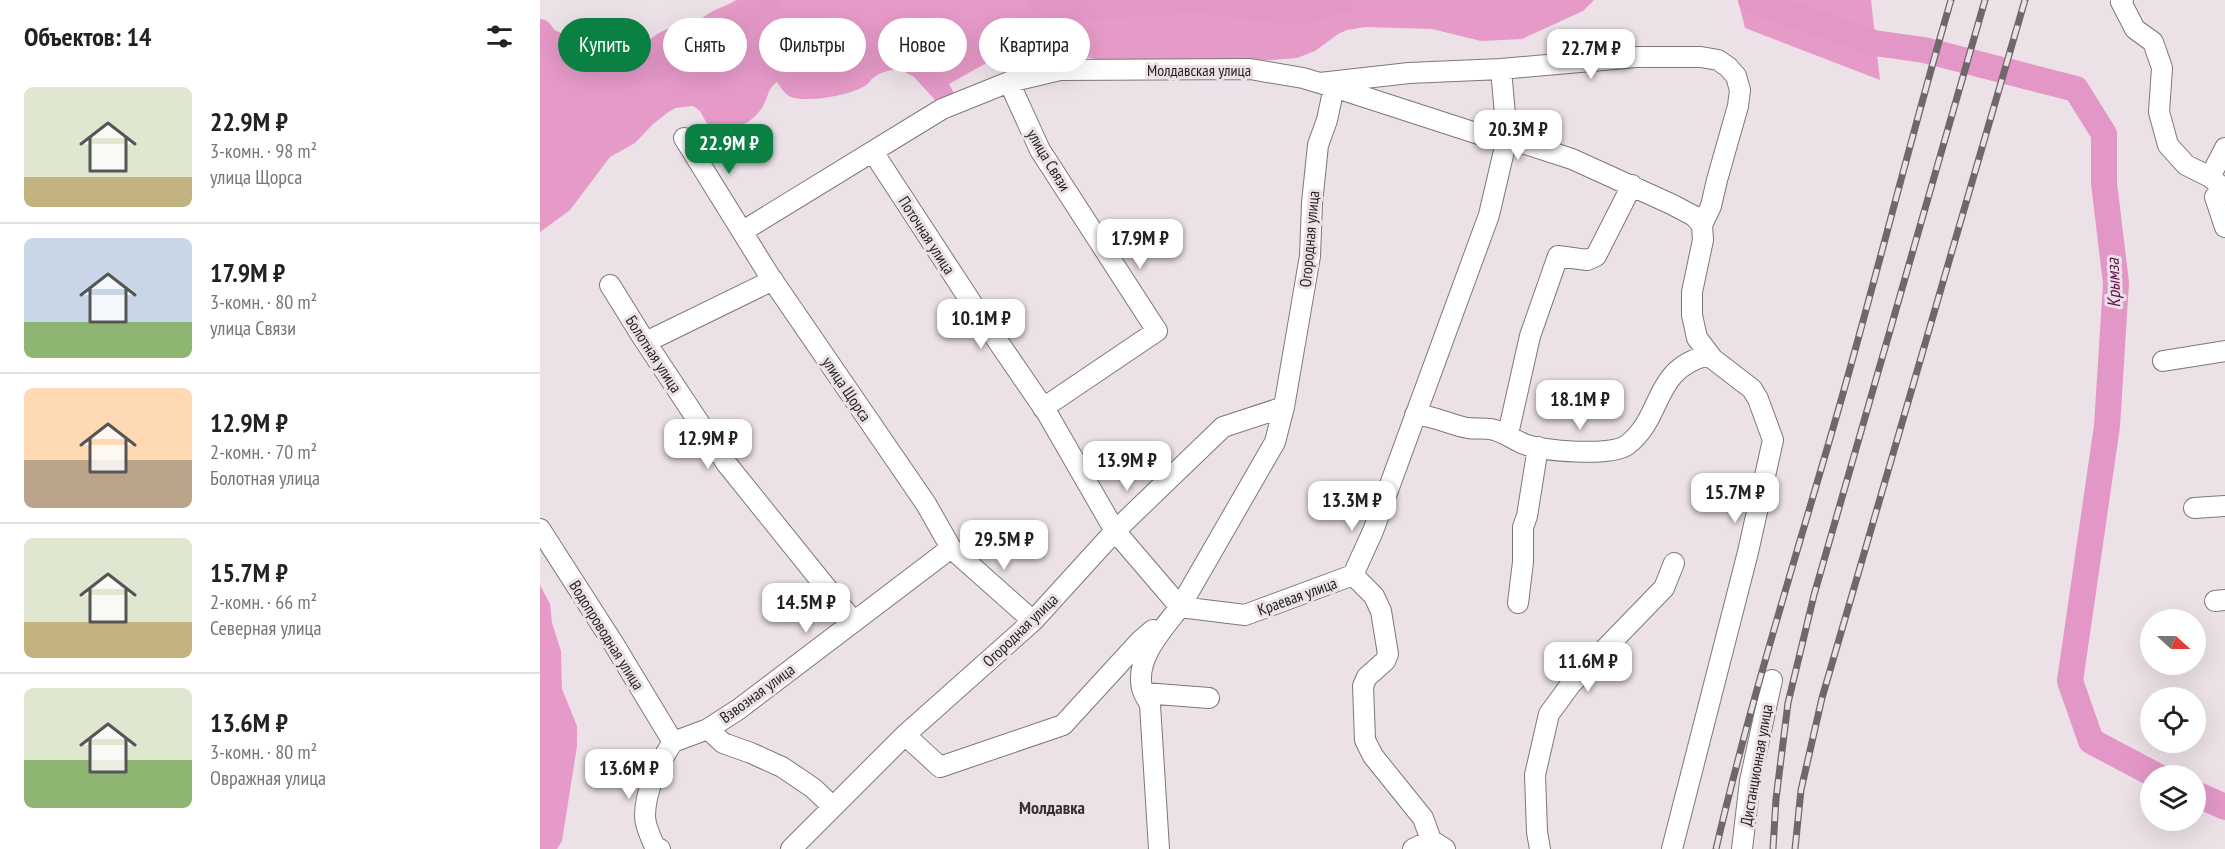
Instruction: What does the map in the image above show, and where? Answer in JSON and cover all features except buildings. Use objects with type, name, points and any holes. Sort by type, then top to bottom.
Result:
[{"type":"street","points":[[2123,0],[2121,2],[2135,29],[2153,42],[2162,68],[2159,112],[2168,145],[2186,165],[2210,177],[2222,194],[2225,227]]},
{"type":"street","points":[[1327,85],[1409,73],[1501,69],[1647,57],[1701,57],[1718,60],[1736,76],[1740,90],[1738,106],[1711,206],[1702,225],[1703,240],[1692,292],[1692,315],[1697,338],[1709,355],[1752,389],[1773,440],[1748,552],[1672,849]]},
{"type":"street","name":"Молдавская улица","points":[[743,231],[942,109],[1009,82],[1060,70],[1250,69],[1327,85],[1491,138],[1507,138],[1572,159],[1632,184],[1694,216],[1702,225]]},
{"type":"street","name":"Краевая улица","points":[[1180,607],[1245,615],[1353,575],[1373,531],[1489,215],[1507,138],[1501,69]]},
{"type":"street","name":"улица Связи","points":[[1009,82],[1040,150],[1157,331],[1043,408]]},
{"type":"street","name":"Огородная улица","points":[[791,849],[905,735],[1033,621],[1115,531],[1222,427],[1284,407],[1310,256],[1312,202],[1318,145],[1327,120],[1327,85]]},
{"type":"street","name":"улица Щорса","points":[[684,138],[773,280],[926,504],[951,548],[1033,621]]},
{"type":"street","points":[[2210,177],[2225,148]]},
{"type":"street","name":"Поточная улица","points":[[873,152],[1043,408],[1115,531],[1180,607]]},
{"type":"street","points":[[1508,434],[1530,336],[1558,256],[1587,260],[1596,256],[1632,184]]},
{"type":"street","points":[[646,342],[773,280]]},
{"type":"street","name":"Болотная улица","points":[[610,285],[726,463],[854,622]]},
{"type":"street","points":[[2163,361],[2225,351]]},
{"type":"street","points":[[1415,415],[1423,415],[1467,428],[1490,429],[1508,434],[1523,444],[1538,447],[1607,451],[1624,447],[1639,434],[1666,383],[1679,368],[1695,358],[1709,355]]},
{"type":"street","points":[[1159,849],[1150,705],[1142,687],[1143,669],[1148,649],[1180,607],[1275,442],[1284,407]]},
{"type":"street","points":[[1518,603],[1523,562],[1523,527],[1527,516],[1538,447]]},
{"type":"street","points":[[2194,508],[2225,506]]},
{"type":"street","name":"Водопроводная улица","points":[[540,528],[673,742]]},
{"type":"street","name":"Взвозная улица","points":[[673,742],[708,729],[739,709],[951,548]]},
{"type":"street","points":[[1540,849],[1537,832],[1536,775],[1549,714],[1570,684],[1664,588],[1674,563]]},
{"type":"street","points":[[1353,575],[1374,596],[1381,611],[1388,654],[1385,661],[1367,677],[1362,686],[1365,740],[1373,756],[1424,818],[1430,846]]},
{"type":"street","points":[[905,735],[940,767],[1063,725],[1140,640],[1180,607]]},
{"type":"street","name":"Дистанционная улица","points":[[1742,849],[1750,781],[1772,680]]},
{"type":"street","points":[[1144,693],[1209,698]]},
{"type":"street","points":[[708,729],[723,743],[782,767],[813,788],[832,806]]},
{"type":"street","points":[[660,849],[655,847],[648,833],[645,816],[658,764],[673,742]]},
{"type":"shaded area","points":[[736,0],[1594,0],[1583,11],[1522,39],[1481,41],[1432,29],[1366,27],[1338,34],[1315,51],[1297,58],[1271,60],[1095,59],[1090,58],[1090,18],[979,18],[979,67],[949,84],[958,101],[951,117],[914,77],[905,72],[967,72],[967,18],[878,18],[878,72],[886,72],[879,74],[860,89],[828,97],[806,99],[789,96],[777,82],[753,118],[740,126],[725,130],[710,129],[700,111],[693,106],[675,108],[653,124],[635,143],[610,157],[570,210],[540,232],[540,51],[558,60],[558,72],[584,72],[597,78],[645,79],[648,72],[651,72],[651,39],[663,31],[663,72],[747,72],[747,18],[701,18]]},
{"type":"shaded area","points":[[1738,0],[1871,0],[1880,80],[1745,28]]},
{"type":"shaded area","points":[[540,585],[550,604],[552,623],[561,651],[562,689],[577,726],[577,746],[562,841],[557,849],[540,849]]},
{"type":"waterway","name":"Крымза","points":[[540,32],[546,40],[595,65],[648,71],[728,29],[768,0]]},
{"type":"waterway","name":"Крымза","points":[[1040,0],[1062,8],[1203,0],[1297,12],[1341,0]]},
{"type":"waterway","name":"Крымза","points":[[1751,0],[1874,43],[1924,50],[2076,89],[2104,134],[2104,183],[2116,283],[2107,426],[2070,681],[2091,741],[2140,767]]},
{"type":"waterway","name":"Крымза","points":[[2206,798],[2225,807]]},
{"type":"railway","points":[[1716,849],[1758,684],[1852,360],[1951,0]]},
{"type":"railway","points":[[1773,849],[1776,799],[1788,703],[1814,595],[1985,0]]},
{"type":"railway","points":[[1795,849],[1801,790],[1822,698],[2025,0]]},
{"type":"district","name":"Молдавка","points":[[1052,807]]}]
